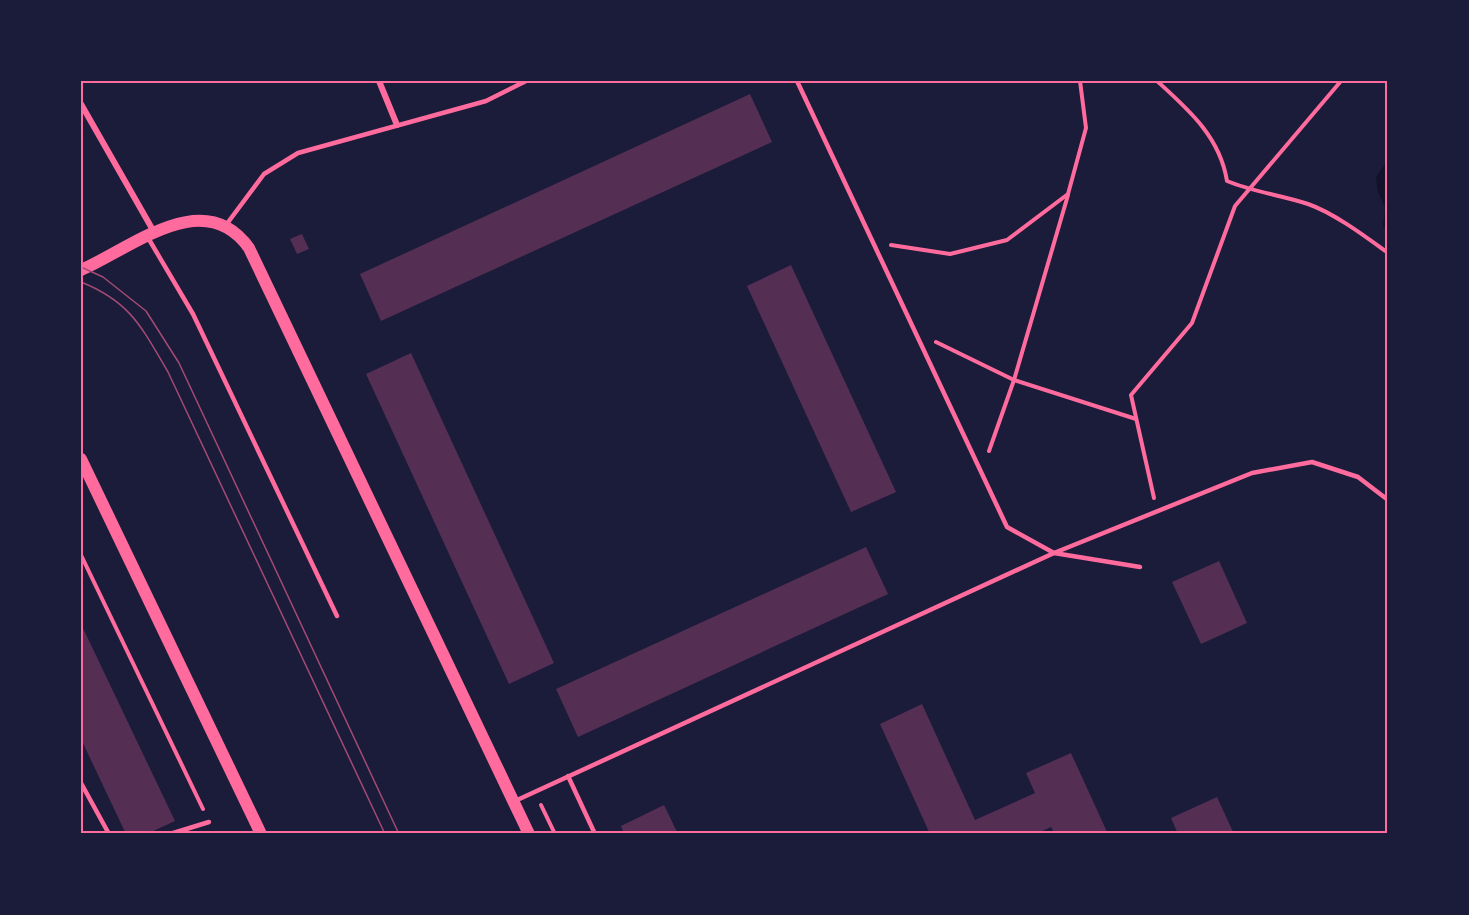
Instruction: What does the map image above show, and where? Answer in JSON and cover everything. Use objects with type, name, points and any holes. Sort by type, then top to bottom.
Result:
[{"type":"main road","points":[[81,270],[175,224],[197,220],[226,225],[239,234],[249,248],[530,834]]},
{"type":"main road","points":[[82,465],[261,834]]},
{"type":"street","points":[[379,81],[397,125]]},
{"type":"street","points":[[81,104],[151,235]]},
{"type":"lane","points":[[226,225],[264,174],[298,153],[486,100],[526,81]]},
{"type":"lane","points":[[797,81],[1007,527],[1053,553],[1140,567]]},
{"type":"lane","points":[[151,235],[193,314],[337,616]]},
{"type":"lane","points":[[514,801],[1053,553],[1252,473],[1312,462],[1358,477],[1388,500]]},
{"type":"lane","points":[[568,776],[595,834]]},
{"type":"lane","points":[[81,783],[109,834]]},
{"type":"lane","points":[[170,834],[209,822]]},
{"type":"path","points":[[981,472],[1014,380],[1086,128],[1080,81]]},
{"type":"path","points":[[1157,81],[1201,122],[1224,160],[1227,181],[1249,190],[1310,205],[1368,238],[1388,253]]},
{"type":"path","points":[[1157,512],[1131,395],[1192,323],[1235,206],[1341,81]]},
{"type":"path","points":[[873,243],[950,254],[1007,240],[1068,194]]},
{"type":"path","points":[[915,332],[1014,380],[1137,420]]},
{"type":"path","points":[[81,555],[209,822]]},
{"type":"path","points":[[535,791],[555,834]]},
{"type":"shaded area","points":[[1388,160],[1388,225],[1383,227],[1385,207],[1378,192],[1376,177]]},
{"type":"building","points":[[750,94],[772,142],[381,321],[360,274]]},
{"type":"building","points":[[302,234],[309,249],[297,254],[290,239]]},
{"type":"building","points":[[791,265],[896,492],[851,512],[747,286]]},
{"type":"building","points":[[411,353],[554,663],[509,684],[366,374]]},
{"type":"building","points":[[866,547],[888,594],[578,737],[556,689]]},
{"type":"building","points":[[1219,561],[1247,623],[1201,644],[1172,582]]},
{"type":"building","points":[[81,624],[175,821],[147,834],[126,834],[81,739]]},
{"type":"building","points":[[922,704],[975,820],[1035,793],[1026,773],[1071,753],[1108,834],[1055,834],[1051,827],[1036,834],[930,834],[880,724]]},
{"type":"building","points":[[1217,797],[1234,834],[1178,834],[1171,818]]},
{"type":"building","points":[[664,805],[678,834],[624,834],[621,826]]},
{"type":"tram line","points":[[81,267],[103,277],[146,311],[179,363],[399,834]]},
{"type":"tram line","points":[[81,282],[112,298],[134,318],[168,372],[385,834]]}]
